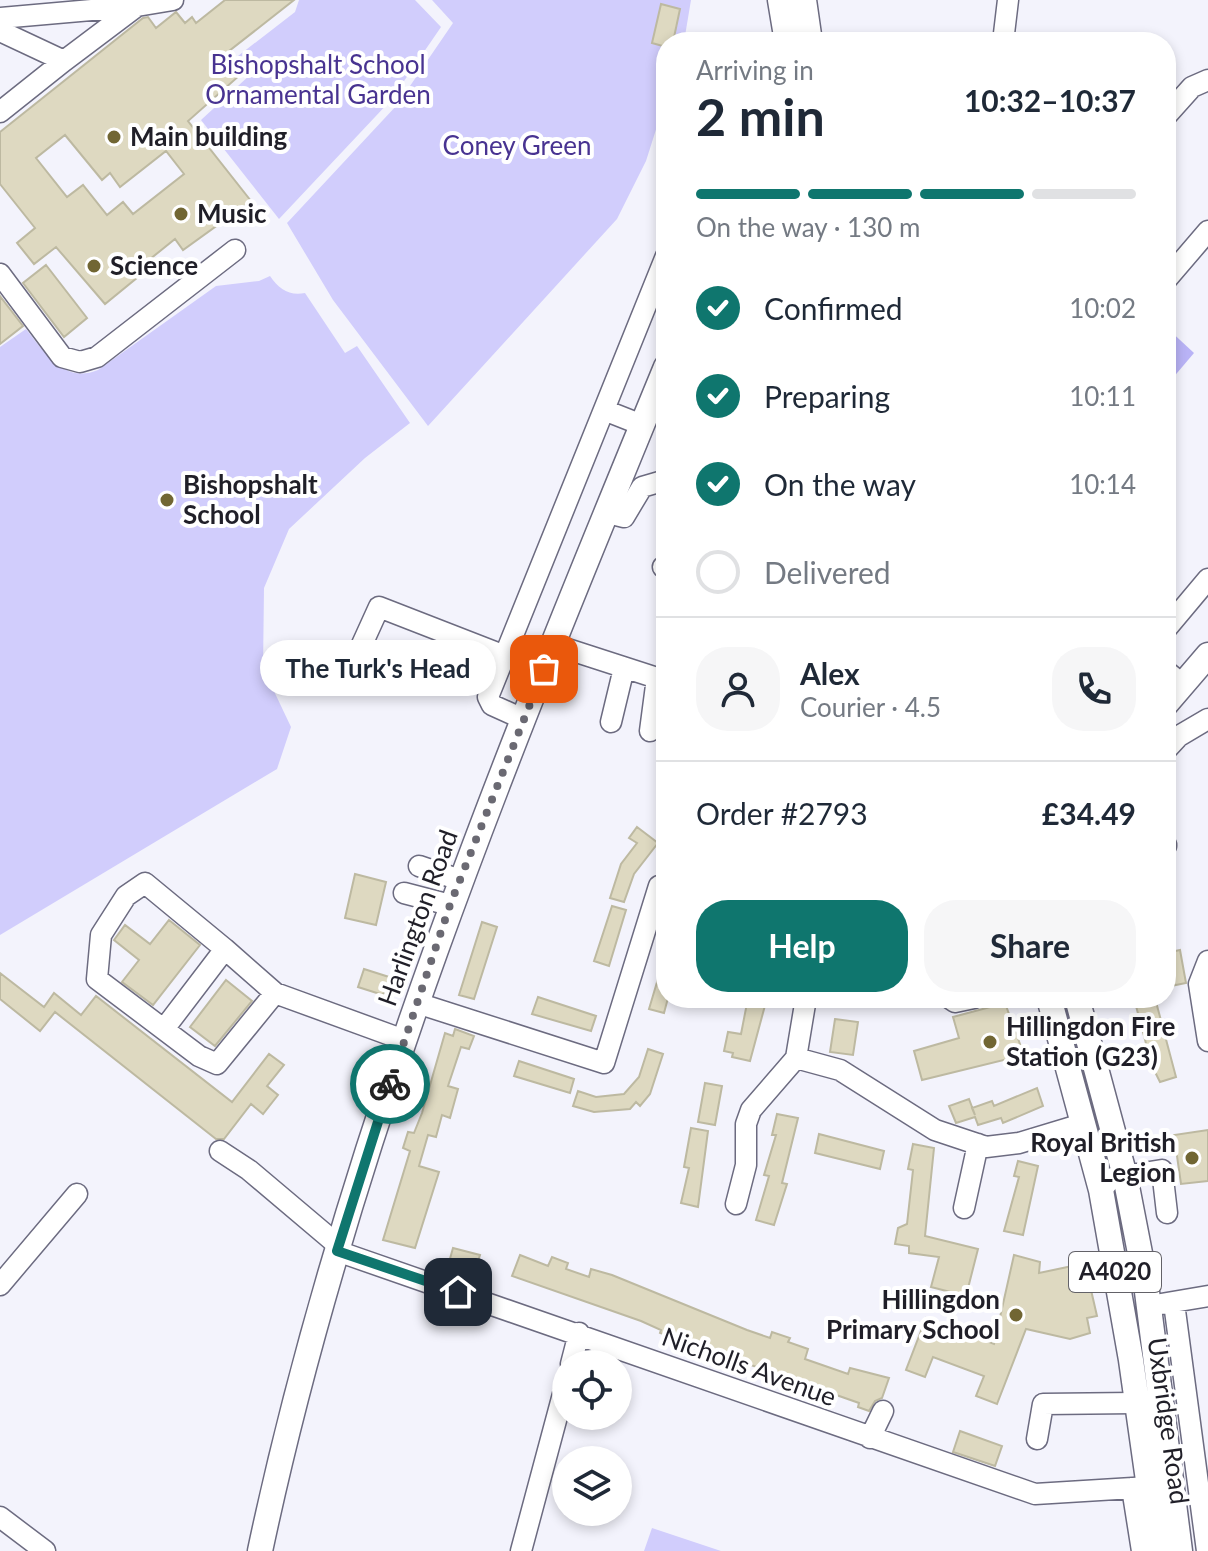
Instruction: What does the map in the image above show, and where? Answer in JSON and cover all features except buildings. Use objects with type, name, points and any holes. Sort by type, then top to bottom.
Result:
[{"type":"main road","points":[[780,0],[785,32]]},
{"type":"main road","points":[[804,0],[809,32]]},
{"type":"main road","name":"Harlington Road","points":[[260,1551],[288,1429],[338,1248],[450,905],[656,391]]},
{"type":"main road","points":[[1176,677],[1208,655]]},
{"type":"main road","name":"Uxbridge Road","points":[[1050,1008],[1101,1190],[1121,1299],[1135,1403],[1140,1488],[1158,1551]]},
{"type":"main road","name":"Uxbridge Road","points":[[1080,1008],[1125,1176],[1149,1305],[1180,1551]]},
{"type":"street","points":[[0,18],[173,0]]},
{"type":"street","points":[[1004,32],[1008,0]]},
{"type":"street","points":[[0,112],[137,6]]},
{"type":"street","points":[[0,31],[64,61]]},
{"type":"street","points":[[1176,105],[1192,87],[1208,80]]},
{"type":"street","points":[[1176,268],[1208,231]]},
{"type":"street","points":[[0,274],[62,357],[80,362],[97,357],[235,250]]},
{"type":"street","points":[[523,719],[489,702],[656,281]]},
{"type":"street","points":[[604,410],[642,425]]},
{"type":"street","points":[[608,513],[624,517],[642,487],[656,483]]},
{"type":"street","points":[[1176,617],[1208,579]]},
{"type":"street","points":[[359,651],[379,607],[505,656]]},
{"type":"street","points":[[555,645],[656,678]]},
{"type":"street","points":[[611,722],[624,668]]},
{"type":"street","points":[[650,731],[656,686]]},
{"type":"street","points":[[1176,737],[1208,719]]},
{"type":"street","points":[[419,866],[460,880]]},
{"type":"street","points":[[275,993],[217,1064],[210,1063],[97,979],[101,935],[126,896],[145,883],[275,993],[404,1040]]},
{"type":"street","points":[[404,893],[450,905]]},
{"type":"street","points":[[417,1003],[604,1063],[656,896]]},
{"type":"street","points":[[164,1029],[225,949]]},
{"type":"street","points":[[1208,961],[1199,984],[1208,1041]]},
{"type":"street","points":[[736,1204],[746,1165],[746,1124],[751,1110],[796,1058],[804,1008]]},
{"type":"street","points":[[796,1058],[840,1070],[935,1130],[978,1144],[1019,1143],[1082,1124]]},
{"type":"street","points":[[964,1208],[978,1144]]},
{"type":"street","points":[[220,1151],[249,1170],[338,1248]]},
{"type":"street","points":[[1101,1190],[1112,1178],[1162,1170],[1167,1213]]},
{"type":"street","points":[[0,1285],[77,1194]]},
{"type":"street","name":"Nicholls Avenue","points":[[338,1248],[1035,1494],[1140,1488]]},
{"type":"street","points":[[1149,1305],[1208,1296]]},
{"type":"street","name":"Uxbridge Road","points":[[1121,1299],[1135,1305],[1149,1305]]},
{"type":"street","points":[[1174,1303],[1207,1551]]},
{"type":"street","points":[[575,1350],[579,1333]]},
{"type":"street","points":[[1037,1439],[1043,1404],[1135,1403]]},
{"type":"street","points":[[870,1438],[883,1411]]},
{"type":"street","points":[[521,1551],[553,1430]]},
{"type":"street","points":[[1140,1488],[1142,1551]]},
{"type":"street","points":[[0,1517],[45,1551]]},
{"type":"green space","name":"Bishopshalt School Ornamental Garden","points":[[299,0],[415,0],[441,27],[391,100],[279,219],[201,120],[251,74],[238,56],[295,12]]},
{"type":"green space","name":"Coney Green","points":[[432,0],[691,0],[686,32],[656,32],[656,130],[646,161],[617,219],[428,426],[333,300],[287,223],[397,105],[453,23]]},
{"type":"green space","points":[[270,276],[285,290],[305,293],[345,353],[357,346],[410,423],[365,458],[289,529],[264,588],[263,668],[291,727],[277,769],[0,935],[0,347],[26,329],[40,348],[65,370],[86,373],[98,370],[216,286],[259,281]]},
{"type":"green space","points":[[652,1528],[721,1551],[644,1551]]},
{"type":"shaded area","points":[[1176,336],[1194,353],[1176,374]]},
{"type":"way so far","points":[[390,1084],[450,905],[544,669]]},
{"type":"place","name":"Main building","points":[[114,137]]},
{"type":"place","name":"Music","points":[[181,214]]},
{"type":"place","name":"Science","points":[[94,266]]},
{"type":"place","name":"Bishopshalt School","points":[[167,500]]},
{"type":"place","name":"The Turk's Head","points":[[544,669]]},
{"type":"place","name":"Hillingdon Fire Station (G23)","points":[[990,1042]]},
{"type":"place","name":"Royal British Legion","points":[[1192,1158]]},
{"type":"place","name":"Hillingdon Primary School","points":[[1016,1315]]},
{"type":"route","points":[[390,1084],[337,1251],[458,1292]]}]
